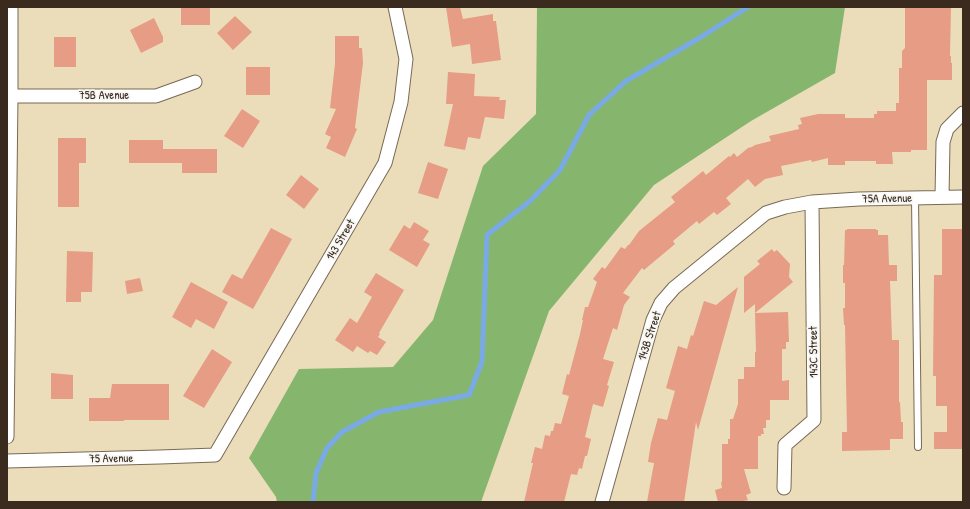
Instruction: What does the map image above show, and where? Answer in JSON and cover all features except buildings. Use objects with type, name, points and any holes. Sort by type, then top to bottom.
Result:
[{"type":"street","points":[[7,436],[8,231],[11,96],[10,7]]},
{"type":"street","name":"143 Street","points":[[215,455],[385,164],[401,102],[406,59],[395,7]]},
{"type":"street","name":"75B Avenue","points":[[11,96],[156,96],[195,82]]},
{"type":"street","points":[[942,197],[943,142],[947,129],[963,113]]},
{"type":"street","name":"75A Avenue","points":[[812,202],[859,199],[963,197]]},
{"type":"street","name":"143C Street","points":[[784,488],[785,445],[814,420],[812,202]]},
{"type":"street","name":"143B Street","points":[[602,502],[653,320],[661,303],[674,288],[766,213],[788,206],[812,202]]},
{"type":"street","name":"75 Avenue","points":[[7,461],[160,458],[215,455]]},
{"type":"lane","points":[[915,198],[918,447]]},
{"type":"green space","points":[[537,7],[845,7],[835,73],[751,121],[654,185],[549,311],[481,502],[277,502],[276,497],[249,458],[299,369],[393,367],[433,320],[483,166],[536,114]]},
{"type":"waterway","points":[[313,502],[316,473],[327,448],[342,432],[379,412],[469,395],[482,362],[487,235],[530,201],[560,170],[589,115],[626,81],[701,37],[748,7]]}]
